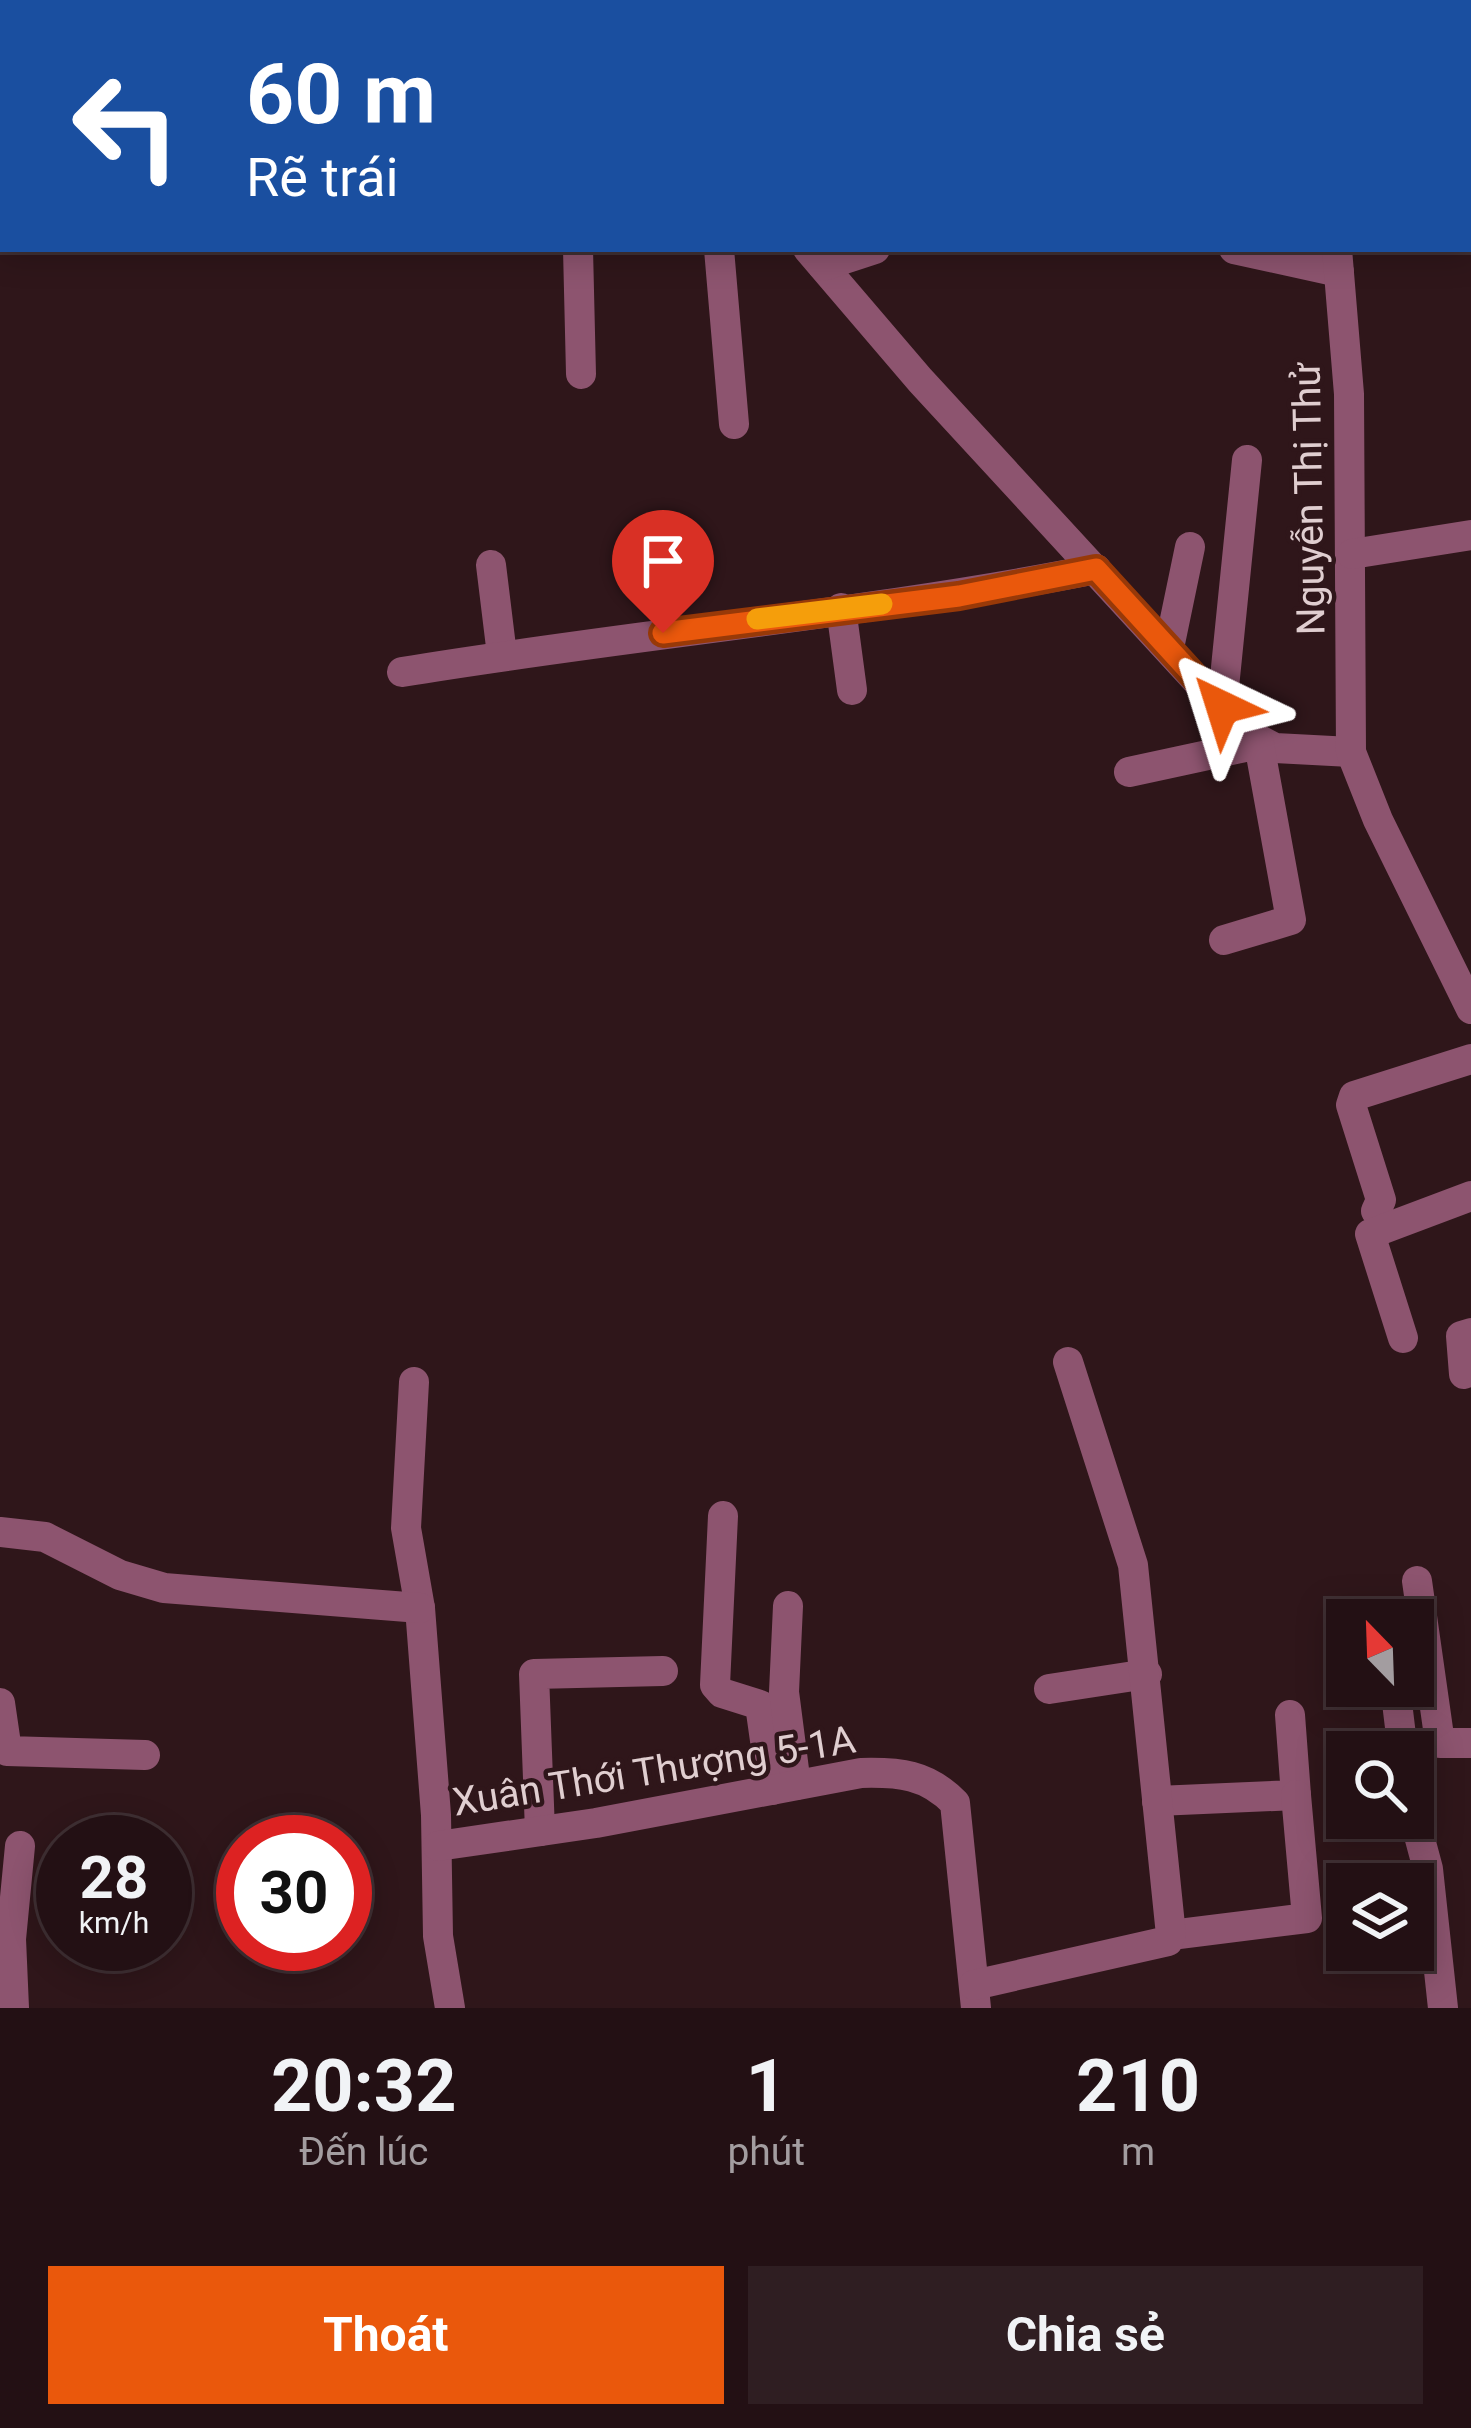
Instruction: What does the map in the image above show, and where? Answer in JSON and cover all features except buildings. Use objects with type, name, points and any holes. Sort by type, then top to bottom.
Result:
[{"type":"street","points":[[578,252],[581,374]]},
{"type":"street","points":[[719,252],[734,424]]},
{"type":"street","points":[[816,258],[855,252]]},
{"type":"street","points":[[1262,252],[1338,260]]},
{"type":"street","points":[[816,258],[1259,744],[1291,920],[1224,940]]},
{"type":"street","name":"Nguyễn Thị Thử","points":[[1338,260],[1349,394],[1352,554],[1346,675],[1351,752],[1378,820],[1471,1009]]},
{"type":"street","points":[[1222,707],[1246,460]]},
{"type":"street","points":[[1352,554],[1471,535]]},
{"type":"street","points":[[1169,648],[1190,547]]},
{"type":"street","points":[[491,565],[502,655]]},
{"type":"street","points":[[402,672],[841,608],[959,596],[1096,569]]},
{"type":"street","points":[[841,608],[852,690]]},
{"type":"street","points":[[1130,772],[1259,744],[1351,752]]},
{"type":"street","points":[[1376,1211],[1381,1200],[1351,1106],[1354,1096],[1471,1059]]},
{"type":"street","points":[[1403,1338],[1370,1234],[1471,1196]]},
{"type":"street","points":[[1464,1374],[1461,1336],[1471,1333]]},
{"type":"street","points":[[975,1996],[1168,1941],[1171,1935],[1133,1565],[1068,1362]]},
{"type":"street","points":[[414,1382],[406,1528],[420,1607],[437,1846],[438,1936],[450,2008]]},
{"type":"street","points":[[723,1516],[715,1685],[722,1694],[760,1705],[784,1788]]},
{"type":"street","points":[[0,1532],[45,1537],[120,1575],[164,1588],[420,1607]]},
{"type":"street","points":[[1418,1581],[1440,1743],[1471,1743]]},
{"type":"street","points":[[784,1788],[788,1606]]},
{"type":"street","points":[[540,1831],[534,1674],[663,1671]]},
{"type":"street","points":[[1049,1689],[1147,1674]]},
{"type":"street","points":[[0,1702],[8,1751],[145,1755]]},
{"type":"street","points":[[1171,1935],[1307,1918],[1290,1715]]},
{"type":"street","name":"Xuân Thới Thượng 5-1A","points":[[437,1846],[896,1772],[927,1779],[955,1803],[975,1996]]},
{"type":"street","points":[[1157,1801],[1296,1795]]},
{"type":"street","points":[[1420,1839],[1428,1869],[1443,2008]]},
{"type":"street","points":[[14,2008],[11,1940],[20,1846]]},
{"type":"slow traffic","points":[[757,619],[882,604]]},
{"type":"route","points":[[663,633],[959,596],[1096,569],[1222,707]]}]
